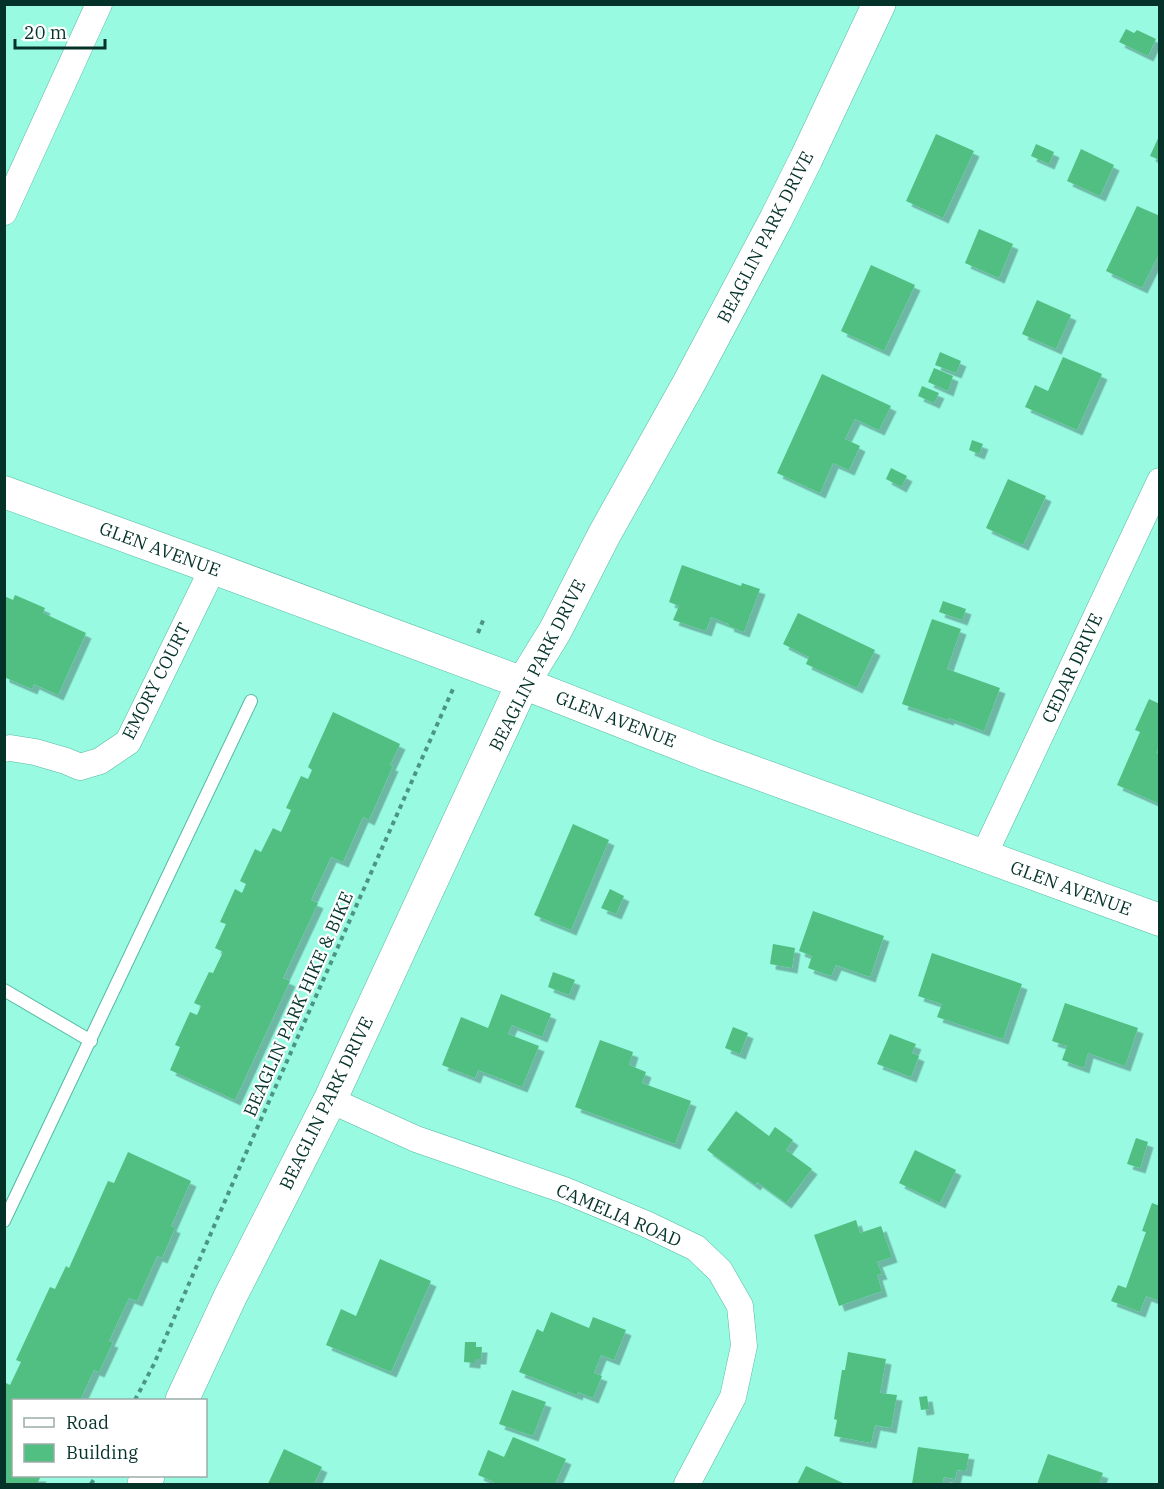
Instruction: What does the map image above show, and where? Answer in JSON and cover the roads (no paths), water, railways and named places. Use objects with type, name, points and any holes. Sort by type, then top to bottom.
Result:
[{"type":"main road","name":"BEAGLIN PARK DRIVE","points":[[183,1399],[230,1296],[330,1100],[523,683],[555,631],[604,535],[776,219],[879,4]]},
{"type":"street","points":[[4,212],[99,4]]},
{"type":"street","name":"CEDAR DRIVE","points":[[984,855],[1160,481]]},
{"type":"street","name":"GLEN AVENUE","points":[[4,492],[523,683],[707,755],[1160,920]]},
{"type":"street","name":"EMORY COURT","points":[[4,749],[35,752],[80,767],[100,761],[128,742],[213,568]]},
{"type":"street","name":"CAMELIA ROAD","points":[[330,1100],[416,1139],[564,1190],[646,1224],[696,1248],[720,1271],[740,1306],[744,1346],[733,1397],[687,1485]]},
{"type":"lane","points":[[4,1221],[251,701]]},
{"type":"lane","points":[[4,990],[91,1041]]}]
